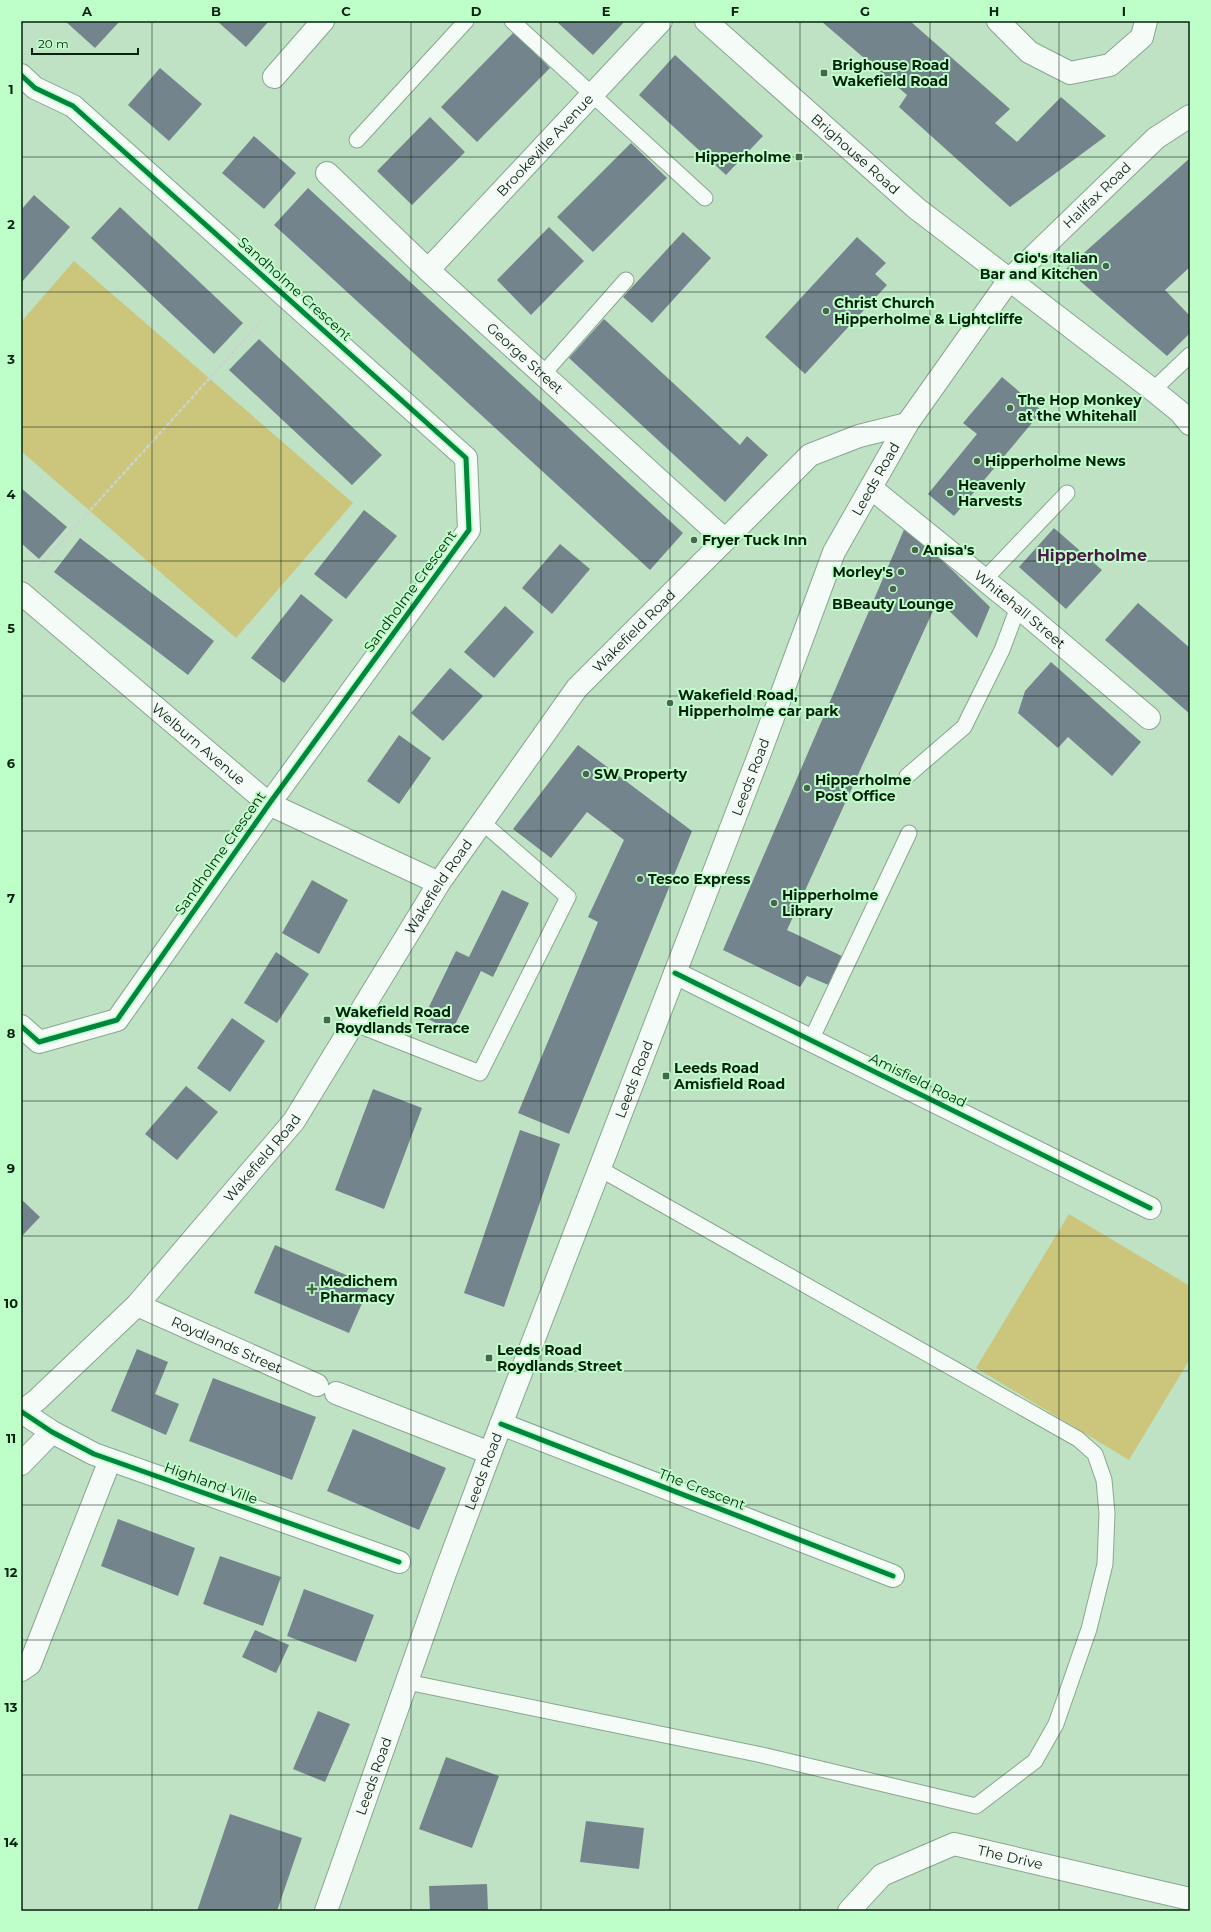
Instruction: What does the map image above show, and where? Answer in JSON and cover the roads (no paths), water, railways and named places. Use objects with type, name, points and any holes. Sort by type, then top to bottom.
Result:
[{"type":"main road","points":[[274,77],[323,21]]},
{"type":"main road","name":"Brookeville Avenue","points":[[428,270],[661,21]]},
{"type":"main road","name":"Brighouse Road","points":[[706,21],[916,208],[1153,390],[1180,412],[1190,424]]},
{"type":"main road","points":[[998,21],[1029,52],[1070,73],[1110,65],[1142,37],[1146,21]]},
{"type":"main road","name":"Sandholme Crescent","points":[[21,1026],[38,1042],[117,1020],[269,804],[469,530],[466,458],[72,106],[26,88]]},
{"type":"main road","name":"Halifax Road","points":[[1009,280],[1156,138],[1190,116]]},
{"type":"main road","name":"George Street","points":[[327,173],[428,270],[725,540]]},
{"type":"main road","name":"Leeds Road","points":[[326,1911],[490,1453],[761,750],[834,552],[907,424],[1009,280]]},
{"type":"main road","name":"Wakefield Road","points":[[21,1412],[37,1400],[137,1305],[294,1121],[439,883],[577,688],[810,455],[859,436],[907,424]]},
{"type":"main road","name":"Whitehall Street","points":[[871,488],[1018,607],[1149,718]]},
{"type":"main road","name":"Welburn Avenue","points":[[21,593],[269,804],[439,883]]},
{"type":"main road","name":"Amisfield Road","points":[[675,973],[1150,1208]]},
{"type":"main road","name":"Roydlands Street","points":[[137,1305],[317,1385]]},
{"type":"main road","points":[[336,1394],[490,1453]]},
{"type":"main road","name":"Highland Ville","points":[[21,1412],[52,1432],[94,1454],[399,1562]]},
{"type":"main road","name":"The Crescent","points":[[501,1424],[894,1576]]},
{"type":"main road","points":[[21,1464],[52,1432]]},
{"type":"main road","points":[[21,1670],[30,1664],[110,1460]]},
{"type":"main road","name":"The Drive","points":[[848,1911],[882,1875],[954,1844],[1190,1899]]},
{"type":"lane","points":[[357,140],[466,21]]},
{"type":"lane","points":[[512,21],[705,198]]},
{"type":"lane","points":[[543,374],[626,280]]},
{"type":"lane","points":[[1153,390],[1190,355]]},
{"type":"lane","points":[[984,580],[1067,493]]},
{"type":"lane","points":[[907,776],[964,727],[1002,650],[1018,607]]},
{"type":"lane","points":[[353,1023],[480,1073],[568,897],[482,822]]},
{"type":"lane","points":[[811,1040],[909,833]]},
{"type":"lane","points":[[407,1682],[762,1755],[976,1806],[1035,1761],[1056,1724],[1089,1629],[1105,1564],[1107,1513],[1104,1480],[1095,1454],[1078,1439],[600,1169]]},
{"type":"place","name":"Brighouse Road Wakefield Road","points":[[824,73]]},
{"type":"place","name":"Hipperholme","points":[[799,157]]},
{"type":"place","name":"Gio's Italian Bar and Kitchen","points":[[1106,266]]},
{"type":"place","name":"Christ Church Hipperholme & Lightcliffe","points":[[826,311]]},
{"type":"place","name":"The Hop Monkey at the Whitehall","points":[[1010,408]]},
{"type":"place","name":"Hipperholme News","points":[[977,461]]},
{"type":"place","name":"Heavenly Harvests","points":[[950,493]]},
{"type":"place","name":"Fryer Tuck Inn","points":[[694,540]]},
{"type":"place","name":"Anisa's","points":[[915,550]]},
{"type":"place","name":"Morley's","points":[[901,572]]},
{"type":"place","name":"BBeauty Lounge","points":[[893,589]]},
{"type":"place","name":"Wakefield Road, Hipperholme car park","points":[[670,703]]},
{"type":"place","name":"SW Property","points":[[586,774]]},
{"type":"place","name":"Hipperholme Post Office","points":[[807,788]]},
{"type":"place","name":"Tesco Express","points":[[640,879]]},
{"type":"place","name":"Hipperholme Library","points":[[774,903]]},
{"type":"place","name":"Wakefield Road Roydlands Terrace","points":[[327,1020]]},
{"type":"place","name":"Leeds Road Amisfield Road","points":[[666,1076]]},
{"type":"place","name":"Medichem Pharmacy","points":[[312,1289]]},
{"type":"place","name":"Leeds Road Roydlands Street","points":[[489,1358]]},
{"type":"district","name":"Hipperholme","points":[[1092,555]]}]
